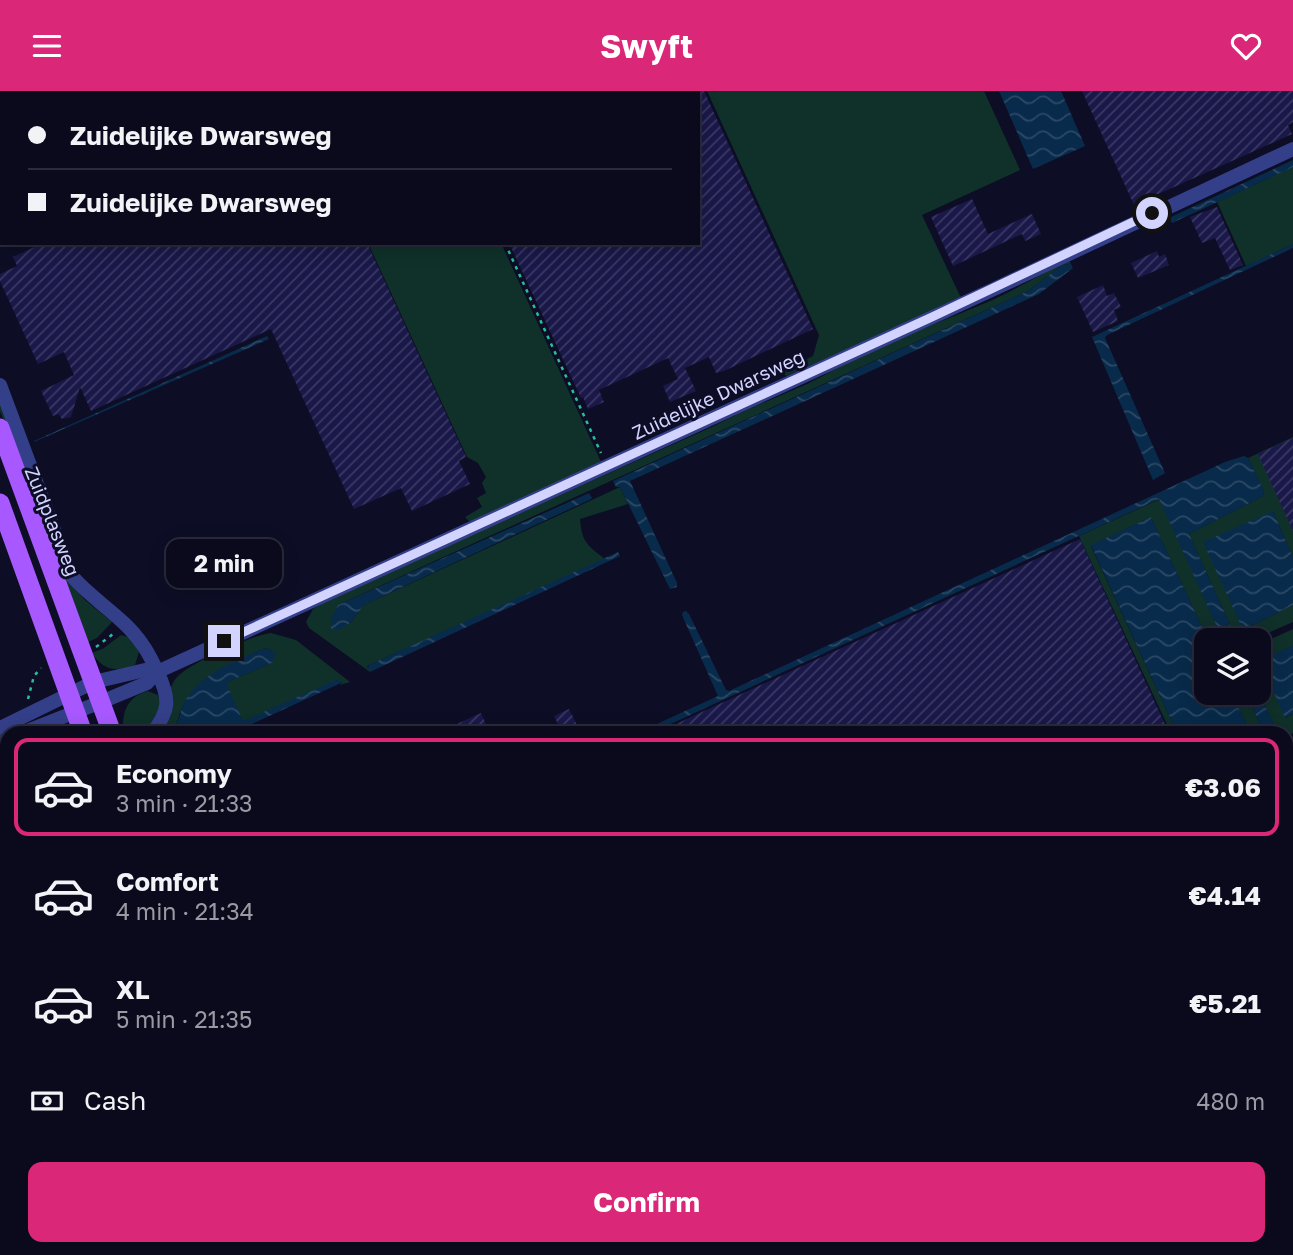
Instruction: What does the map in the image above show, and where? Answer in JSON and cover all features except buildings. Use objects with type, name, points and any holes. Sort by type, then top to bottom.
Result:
[{"type":"main road","name":"Zuidplasweg","points":[[0,428],[110,726]]},
{"type":"main road","points":[[0,503],[80,726]]},
{"type":"street","name":"Zuidelijke Dwarsweg","points":[[4,726],[29,713],[71,703],[101,702],[146,683],[157,672],[1293,149]]},
{"type":"street","name":"Zuidplasweg","points":[[0,385],[71,575],[84,591],[142,643],[157,672],[166,692],[167,704],[158,726]]},
{"type":"street","name":"Zuidelijke Dwarsweg","points":[[39,726],[94,682],[145,670],[157,672]]},
{"type":"street","points":[[29,713],[31,726]]},
{"type":"path","points":[[506,245],[607,465]]},
{"type":"green space","points":[[707,91],[984,91],[1020,170],[922,215],[961,298],[786,376],[782,371],[813,356],[819,335]]},
{"type":"green space","points":[[1293,167],[1293,244],[1246,266],[1217,202]]},
{"type":"green space","points":[[369,245],[502,245],[601,462],[470,522],[465,517],[482,507],[477,498],[486,493],[482,483],[486,477],[478,463],[467,457]]},
{"type":"green space","points":[[1069,260],[1071,264],[1062,265],[1028,291],[338,605],[332,624],[334,627],[350,623],[364,605],[620,487],[628,504],[580,519],[586,542],[605,559],[369,665],[367,667],[372,671],[370,672],[309,628],[306,622],[313,609],[329,599],[807,384],[879,347],[994,299]]},
{"type":"green space","points":[[0,402],[72,585],[85,600],[112,622],[97,638],[88,642],[0,411]]},
{"type":"green space","points":[[1293,437],[1293,558],[1273,511],[1244,628],[1232,628],[1189,534],[1263,496],[1264,491],[1248,458]]},
{"type":"green space","points":[[1160,499],[1218,628],[1202,628],[1151,517],[1091,546],[1174,726],[1168,726],[1079,536]]},
{"type":"green space","points":[[1293,605],[1293,622],[1271,632],[1271,628],[1247,628]]},
{"type":"green space","points":[[1293,629],[1293,646],[1271,656],[1271,639]]},
{"type":"green space","points":[[271,633],[296,640],[350,682],[340,685],[342,682],[243,721],[226,685],[227,682],[272,663],[272,651],[265,648],[231,664],[200,685],[184,704],[176,726],[160,726],[169,693],[180,674],[219,652]]},
{"type":"green space","points":[[121,635],[132,638],[139,652],[135,665],[122,669],[106,667],[92,653]]},
{"type":"green space","points":[[1271,685],[1286,718],[1293,714],[1293,726],[1275,726],[1265,705],[1271,705]]},
{"type":"green space","points":[[148,691],[158,695],[161,706],[150,726],[123,726],[124,714],[136,696]]},
{"type":"green space","points":[[1238,705],[1251,705],[1261,726],[1239,726],[1246,723]]},
{"type":"water","points":[[999,91],[1061,91],[1085,146],[1033,169]]},
{"type":"water","points":[[1293,160],[1293,167],[1172,223],[1169,218]]},
{"type":"water","points":[[1293,244],[1293,248],[1105,338],[1165,473],[1153,480],[1092,337]]},
{"type":"water","points":[[1071,264],[1073,268],[1039,294],[630,481],[677,583],[677,587],[670,589],[620,487],[616,487],[613,481],[1028,291],[1062,265]]},
{"type":"water","points":[[267,336],[269,339],[34,442],[34,441]]},
{"type":"water","points":[[1244,456],[1248,458],[1264,491],[1263,496],[1189,534],[1232,628],[1218,628],[1159,499],[666,726],[652,726],[718,696],[683,612],[689,614],[726,690],[729,691],[1225,462]]},
{"type":"water","points":[[589,493],[592,498],[589,500],[364,605],[350,623],[339,630],[331,629],[331,619],[338,605]]},
{"type":"water","points":[[1273,511],[1293,558],[1293,605],[1242,628],[1203,542]]},
{"type":"water","points":[[1151,517],[1202,628],[1194,628],[1194,705],[1238,705],[1246,723],[1239,726],[1174,726],[1091,545]]},
{"type":"water","points":[[618,552],[620,556],[372,671],[368,669],[369,665]]},
{"type":"water","points":[[1293,646],[1293,714],[1285,718],[1271,686],[1271,655]]},
{"type":"water","points":[[265,648],[276,653],[272,663],[227,682],[243,721],[338,679],[341,683],[247,726],[175,726],[184,703],[199,684],[220,669]]},
{"type":"water","points":[[1251,705],[1265,705],[1275,726],[1261,726]]},
{"type":"route","points":[[224,641],[932,317],[1152,213]]}]
